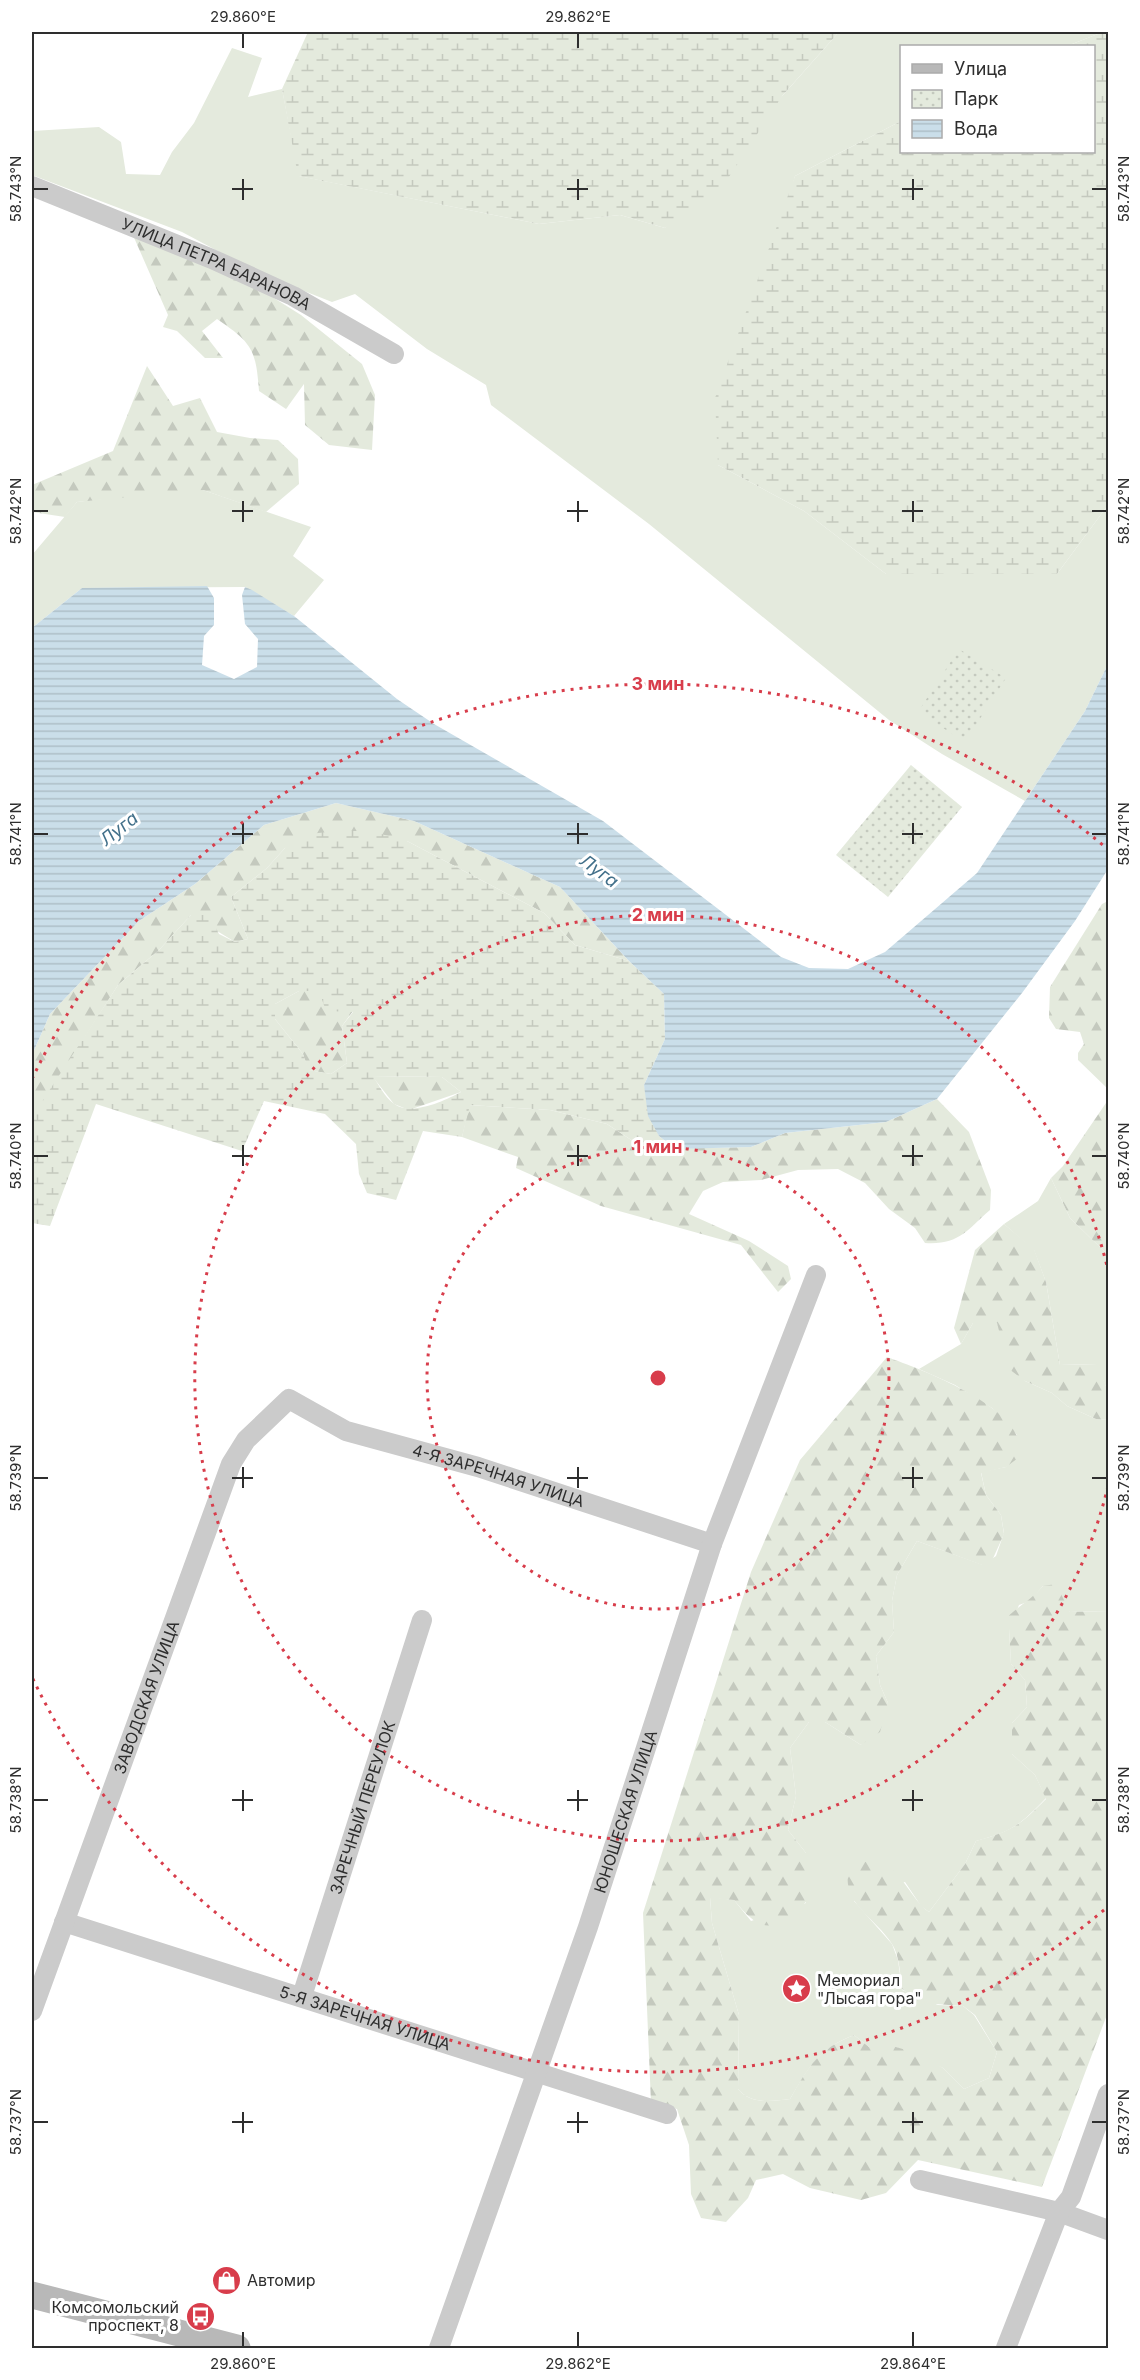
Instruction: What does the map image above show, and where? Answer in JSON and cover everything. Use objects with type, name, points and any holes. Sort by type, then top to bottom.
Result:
[{"type":"main road","points":[[32,2295],[237,2349]]},
{"type":"street","name":"УЛИЦА ПЕТРА БАРАНОВА","points":[[32,186],[213,259],[263,282],[293,296],[394,354]]},
{"type":"street","name":"ЮНОШЕСКАЯ УЛИЦА","points":[[439,2349],[588,1927],[712,1544],[816,1275]]},
{"type":"street","name":"4-Я ЗАРЕЧНАЯ УЛИЦА","points":[[288,1399],[346,1431],[478,1467],[712,1544]]},
{"type":"street","name":"ЗАВОДСКАЯ УЛИЦА","points":[[32,2011],[231,1464],[246,1440],[288,1399]]},
{"type":"street","name":"ЗАРЕЧНЫЙ ПЕРЕУЛОК","points":[[302,1996],[422,1620]]},
{"type":"street","name":"5-Я ЗАРЕЧНАЯ УЛИЦА","points":[[64,1922],[302,1996],[536,2074],[666,2114]]},
{"type":"street","points":[[1006,2349],[1059,2212],[1071,2197],[1108,2094]]},
{"type":"street","points":[[920,2180],[1059,2212],[1108,2230]]},
{"type":"green space","points":[[308,32],[839,32],[783,95],[719,192],[665,228],[620,215],[539,224],[298,176],[282,89]]},
{"type":"green space","points":[[839,32],[1103,32],[1070,45],[900,45],[900,122],[795,176],[718,465],[804,511],[886,574],[1057,574],[1108,505],[1108,664],[1085,711],[1025,801],[942,754],[889,720],[649,524],[491,405],[486,385],[427,349],[355,294],[332,302],[261,274],[182,232],[32,175],[32,131],[99,127],[121,142],[126,174],[160,175],[172,152],[194,123],[232,48],[262,58],[248,97],[282,89],[299,176],[539,224],[620,215],[665,228]]},
{"type":"green space","points":[[1108,32],[1108,505],[1057,574],[886,574],[804,511],[718,465],[715,398],[795,176],[900,122],[900,153],[1095,153],[1095,45],[1070,45]]},
{"type":"green space","points":[[132,233],[250,283],[301,315],[362,364],[375,395],[372,450],[329,445],[305,425],[304,384],[286,409],[259,391],[256,365],[250,348],[238,334],[217,319],[202,331],[223,358],[205,358],[177,331],[163,327],[168,315]]},
{"type":"green space","points":[[147,366],[173,406],[200,398],[217,432],[278,440],[298,459],[299,484],[266,512],[203,490],[77,502],[65,517],[32,512],[32,485],[113,451]]},
{"type":"green space","points":[[177,490],[203,490],[311,527],[293,556],[324,580],[294,616],[245,587],[82,588],[32,628],[32,555],[77,502]]},
{"type":"green space","points":[[959,649],[1006,678],[965,742],[918,712]]},
{"type":"green space","points":[[911,765],[962,807],[888,897],[836,855]]},
{"type":"green space","points":[[336,803],[414,821],[560,887],[629,961],[575,945],[544,913],[407,841],[285,848],[267,868],[231,897],[248,939],[235,942],[191,915],[159,950],[118,985],[32,1120],[32,1055],[50,1014],[139,921],[195,884],[264,825]]},
{"type":"green space","points":[[370,831],[407,841],[544,913],[575,945],[629,961],[664,994],[665,1039],[644,1085],[659,1136],[675,1149],[645,1149],[607,1124],[550,1110],[470,1105],[462,1137],[423,1131],[396,1200],[367,1193],[359,1174],[356,1144],[325,1114],[264,1101],[242,1151],[96,1104],[50,1226],[32,1223],[32,1117],[118,985],[159,950],[191,915],[208,912],[219,934],[235,942],[248,939],[231,897],[267,868],[285,848],[309,834]],"holes":[[[299,991],[319,991],[326,1011],[353,1012],[342,1026],[347,1063],[331,1074],[309,1070],[303,1054],[275,1019],[275,1004]],[[373,1076],[442,1077],[461,1092],[427,1106],[400,1107],[390,1100]]]},
{"type":"green space","points":[[1108,901],[1108,1089],[1078,1060],[1078,1053],[1084,1044],[1080,1032],[1056,1029],[1049,1018],[1050,987],[1102,904]]},
{"type":"green space","points":[[299,991],[320,991],[353,1011],[342,1026],[347,1063],[331,1074],[308,1070],[303,1054],[275,1019],[275,1004]]},
{"type":"green space","points":[[372,1076],[442,1077],[461,1092],[409,1110],[394,1104]]},
{"type":"green space","points":[[937,1099],[969,1132],[991,1190],[990,1210],[954,1239],[946,1242],[925,1243],[915,1228],[889,1209],[865,1183],[838,1169],[798,1170],[761,1180],[723,1182],[703,1191],[689,1214],[749,1241],[788,1266],[791,1279],[778,1292],[741,1245],[601,1206],[516,1168],[518,1157],[462,1137],[469,1105],[550,1110],[607,1124],[645,1149],[751,1147],[785,1133],[886,1122]]},
{"type":"green space","points":[[1108,1100],[1108,1255],[1070,1218],[1051,1178],[1063,1166]]},
{"type":"green space","points":[[1051,1178],[1070,1218],[1108,1255],[1108,1391],[1096,1364],[1060,1365],[1046,1282],[1034,1250],[1004,1224],[1038,1201]]},
{"type":"green space","points":[[1004,1224],[1034,1249],[1046,1282],[1060,1365],[1097,1364],[1108,1391],[1108,1420],[1096,1419],[1067,1406],[1052,1393],[1025,1381],[1009,1369],[997,1323],[973,1323],[961,1344],[954,1328],[975,1250]]},
{"type":"green space","points":[[973,1323],[997,1323],[1025,1381],[1052,1393],[1067,1406],[1096,1419],[1108,1420],[1108,1611],[1070,1612],[1043,1586],[1030,1601],[1019,1605],[1009,1629],[1011,1664],[1025,1680],[1027,1707],[1012,1723],[1012,1754],[1035,1775],[1046,1798],[1015,1826],[976,1841],[965,1864],[929,1912],[921,1906],[905,1882],[854,1901],[892,1944],[898,1960],[902,1990],[938,2005],[963,2006],[974,2015],[997,2052],[989,2078],[964,2089],[943,2068],[896,2047],[869,2047],[854,2035],[831,2046],[816,2060],[790,2099],[756,2100],[749,2098],[738,2089],[739,2015],[712,1923],[710,1897],[734,1900],[751,1921],[806,1903],[806,1853],[788,1830],[796,1796],[790,1748],[809,1722],[825,1722],[861,1745],[888,1703],[880,1685],[876,1656],[894,1632],[892,1601],[897,1575],[917,1541],[983,1565],[996,1556],[1004,1533],[1001,1515],[986,1495],[981,1472],[1006,1467],[1017,1435],[992,1408],[955,1385],[919,1369],[961,1344]]},
{"type":"green space","points":[[887,1357],[940,1378],[995,1410],[1017,1436],[1022,1455],[1006,1467],[981,1473],[986,1495],[1001,1515],[1004,1534],[986,1574],[982,1565],[917,1541],[897,1575],[892,1601],[894,1632],[876,1656],[880,1685],[888,1703],[880,1732],[861,1745],[825,1722],[809,1722],[790,1748],[796,1796],[788,1830],[806,1853],[806,1902],[777,1924],[768,1925],[753,1919],[734,1900],[710,1898],[712,1923],[739,2015],[738,2089],[749,2098],[756,2100],[790,2099],[809,2068],[823,2053],[831,2046],[854,2035],[869,2047],[896,2047],[919,2054],[943,2068],[964,2089],[989,2078],[997,2052],[975,2015],[963,2006],[921,2003],[902,1989],[895,1949],[859,1908],[849,1888],[848,1876],[850,1862],[883,1864],[897,1874],[929,1912],[965,1864],[976,1841],[1015,1826],[1046,1799],[1035,1775],[1012,1754],[1012,1723],[1027,1707],[1025,1680],[1011,1664],[1009,1629],[1004,1620],[1043,1586],[1056,1584],[1070,1612],[1108,1611],[1108,2012],[1042,2187],[918,2160],[886,2193],[861,2200],[810,2188],[783,2174],[756,2180],[748,2198],[726,2222],[701,2218],[691,2194],[689,2145],[677,2109],[651,2103],[643,1913],[751,1572],[800,1460]]},
{"type":"water","name":"Луга","points":[[207,586],[214,598],[214,625],[204,636],[202,665],[234,679],[257,667],[258,639],[245,624],[242,595],[245,587],[252,590],[294,616],[397,699],[434,724],[603,821],[781,957],[809,968],[848,969],[885,952],[977,873],[1085,711],[1108,664],[1108,869],[1075,921],[1022,993],[937,1099],[886,1122],[785,1133],[751,1147],[675,1149],[659,1136],[648,1116],[644,1085],[665,1039],[664,994],[629,961],[560,887],[414,821],[336,803],[264,825],[195,884],[139,921],[50,1014],[32,1055],[32,628],[82,588]]},
{"type":"place","name":"Мемориал \"Лысая гора\"","points":[[796,1989]]},
{"type":"place","name":"Автомир","points":[[226,2280]]},
{"type":"place","name":"Комсомольский проспект, 8","points":[[200,2316]]}]
